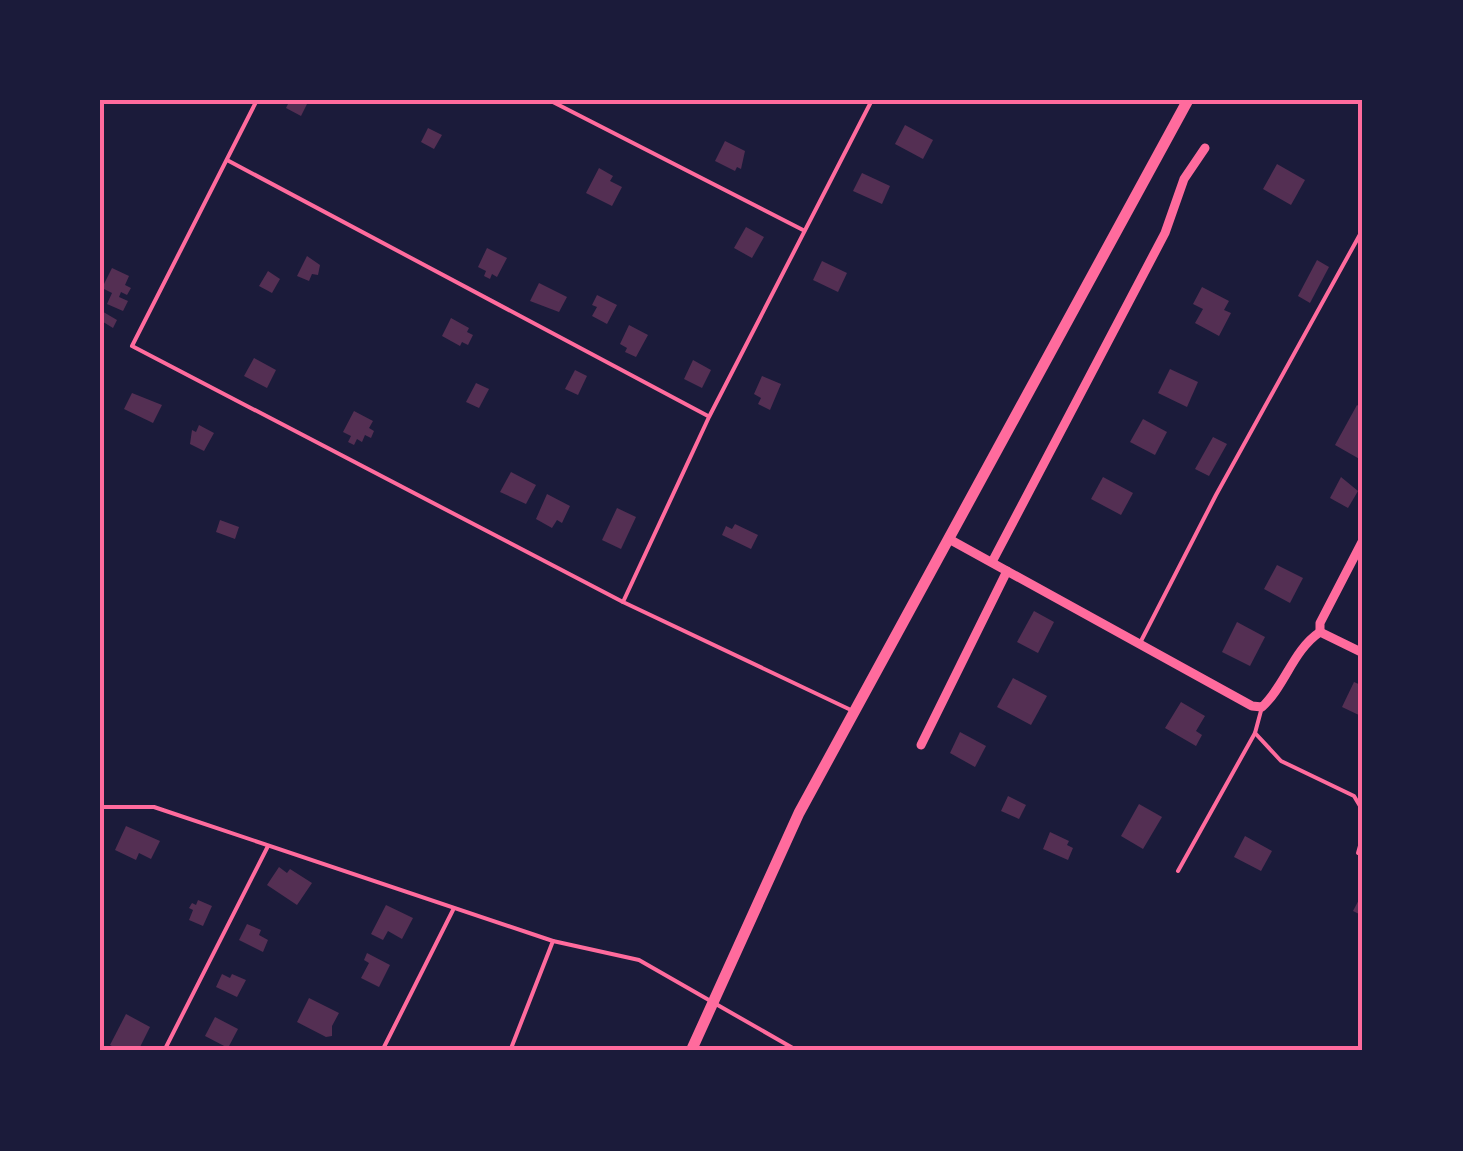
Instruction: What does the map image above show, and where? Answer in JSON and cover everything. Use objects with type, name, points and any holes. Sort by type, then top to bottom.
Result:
[{"type":"street","points":[[692,1051],[799,813],[1188,100]]},
{"type":"street","points":[[992,562],[1165,233],[1184,179],[1205,148]]},
{"type":"street","points":[[949,539],[1252,706],[1262,707],[1275,695],[1308,640],[1320,632]]},
{"type":"street","points":[[1320,632],[1320,623],[1363,540]]},
{"type":"street","points":[[921,744],[1007,571]]},
{"type":"street","points":[[1320,632],[1363,653]]},
{"type":"lane","points":[[257,100],[132,346],[623,602],[854,712]]},
{"type":"lane","points":[[549,100],[804,231]]},
{"type":"lane","points":[[623,602],[709,417],[872,100]]},
{"type":"lane","points":[[226,160],[709,417]]},
{"type":"lane","points":[[1140,644],[1216,495],[1363,228]]},
{"type":"lane","points":[[1178,871],[1255,732],[1262,707]]},
{"type":"lane","points":[[1255,732],[1281,761],[1354,796],[1363,811]]},
{"type":"lane","points":[[100,807],[154,806],[553,942],[639,960],[798,1051]]},
{"type":"lane","points":[[1358,853],[1363,835]]},
{"type":"lane","points":[[164,1051],[268,846]]},
{"type":"lane","points":[[382,1051],[453,910]]},
{"type":"lane","points":[[510,1051],[553,942]]},
{"type":"building","points":[[290,100],[308,102],[301,116],[286,108]]},
{"type":"building","points":[[905,125],[933,140],[923,159],[895,144]]},
{"type":"building","points":[[428,128],[442,135],[434,149],[421,142]]},
{"type":"building","points":[[725,141],[745,151],[741,169],[737,167],[735,171],[715,161]]},
{"type":"building","points":[[1277,164],[1305,180],[1291,205],[1263,189]]},
{"type":"building","points":[[599,168],[613,176],[610,181],[622,187],[612,206],[586,193]]},
{"type":"building","points":[[862,173],[890,186],[882,204],[853,191]]},
{"type":"building","points":[[746,227],[764,237],[752,258],[734,248]]},
{"type":"building","points":[[487,248],[507,258],[497,277],[492,274],[490,279],[478,267]]},
{"type":"building","points":[[307,256],[320,265],[318,275],[312,274],[309,281],[297,276]]},
{"type":"building","points":[[1317,260],[1329,267],[1310,303],[1298,296]]},
{"type":"building","points":[[822,261],[847,273],[838,292],[813,280]]},
{"type":"building","points":[[112,268],[129,276],[125,285],[131,288],[127,295],[121,292],[119,297],[128,301],[123,311],[107,304],[112,293],[102,288]]},
{"type":"building","points":[[268,271],[280,279],[272,293],[259,286]]},
{"type":"building","points":[[539,283],[567,297],[559,312],[530,301]]},
{"type":"building","points":[[1202,287],[1229,301],[1224,310],[1231,313],[1219,336],[1195,323],[1203,309],[1193,304]]},
{"type":"building","points":[[597,295],[617,305],[607,324],[592,316]]},
{"type":"building","points":[[100,310],[117,320],[113,328],[100,320]]},
{"type":"building","points":[[451,318],[469,328],[467,332],[473,335],[468,345],[462,342],[460,346],[442,336]]},
{"type":"building","points":[[629,325],[648,335],[636,357],[625,352],[627,348],[620,344]]},
{"type":"building","points":[[254,358],[276,370],[267,388],[244,376]]},
{"type":"building","points":[[693,360],[711,370],[702,388],[684,379]]},
{"type":"building","points":[[1170,369],[1198,382],[1187,407],[1158,393]]},
{"type":"building","points":[[575,370],[587,376],[578,395],[565,389]]},
{"type":"building","points":[[762,376],[781,384],[770,410],[758,404],[761,398],[754,394]]},
{"type":"building","points":[[476,383],[489,389],[479,408],[466,402]]},
{"type":"building","points":[[132,393],[162,405],[153,423],[124,409]]},
{"type":"building","points":[[1357,405],[1363,409],[1363,461],[1335,445]]},
{"type":"building","points":[[354,411],[373,421],[369,428],[374,431],[371,438],[365,435],[362,442],[357,439],[354,445],[348,442],[351,436],[343,432]]},
{"type":"building","points":[[1143,419],[1167,432],[1155,455],[1130,442]]},
{"type":"building","points":[[199,425],[214,433],[204,451],[190,444],[192,430],[196,432]]},
{"type":"building","points":[[1213,437],[1227,444],[1209,476],[1195,469]]},
{"type":"building","points":[[511,472],[536,485],[526,504],[500,492]]},
{"type":"building","points":[[1103,477],[1133,493],[1121,515],[1091,499]]},
{"type":"building","points":[[1341,477],[1358,491],[1348,508],[1330,498]]},
{"type":"building","points":[[547,494],[570,506],[562,523],[557,520],[552,528],[536,519]]},
{"type":"building","points":[[617,508],[636,517],[621,549],[602,540]]},
{"type":"building","points":[[220,520],[239,527],[235,539],[216,532]]},
{"type":"building","points":[[735,524],[758,535],[751,549],[722,535],[726,526],[732,529]]},
{"type":"building","points":[[1277,565],[1303,578],[1290,603],[1264,589]]},
{"type":"building","points":[[1034,611],[1054,622],[1038,653],[1017,642]]},
{"type":"building","points":[[1237,622],[1265,637],[1250,666],[1222,652]]},
{"type":"building","points":[[1013,678],[1047,696],[1031,725],[997,707]]},
{"type":"building","points":[[1354,682],[1363,686],[1363,717],[1342,707]]},
{"type":"building","points":[[1181,702],[1205,716],[1196,731],[1202,735],[1196,746],[1165,728]]},
{"type":"building","points":[[960,732],[986,746],[975,767],[950,753]]},
{"type":"building","points":[[1008,796],[1026,805],[1019,819],[1001,811]]},
{"type":"building","points":[[1139,804],[1162,817],[1143,849],[1121,836]]},
{"type":"building","points":[[126,826],[160,841],[151,859],[139,853],[136,860],[115,850]]},
{"type":"building","points":[[1050,832],[1069,841],[1067,845],[1073,848],[1068,860],[1043,849]]},
{"type":"building","points":[[1245,836],[1272,851],[1261,871],[1234,857]]},
{"type":"building","points":[[279,867],[312,883],[297,905],[267,885]]},
{"type":"building","points":[[1363,892],[1363,916],[1353,911]]},
{"type":"building","points":[[198,900],[212,906],[203,926],[189,920],[193,910],[189,908]]},
{"type":"building","points":[[386,905],[413,918],[402,939],[388,931],[383,940],[371,934]]},
{"type":"building","points":[[247,924],[261,930],[259,935],[268,940],[263,952],[239,940]]},
{"type":"building","points":[[367,953],[390,965],[379,987],[361,978],[369,963],[364,960]]},
{"type":"building","points":[[222,974],[246,980],[237,997],[216,987]]},
{"type":"building","points":[[309,998],[339,1013],[332,1036],[326,1037],[297,1022]]},
{"type":"building","points":[[126,1014],[150,1027],[138,1051],[121,1051],[110,1045]]},
{"type":"building","points":[[215,1017],[238,1029],[228,1048],[205,1036]]}]
